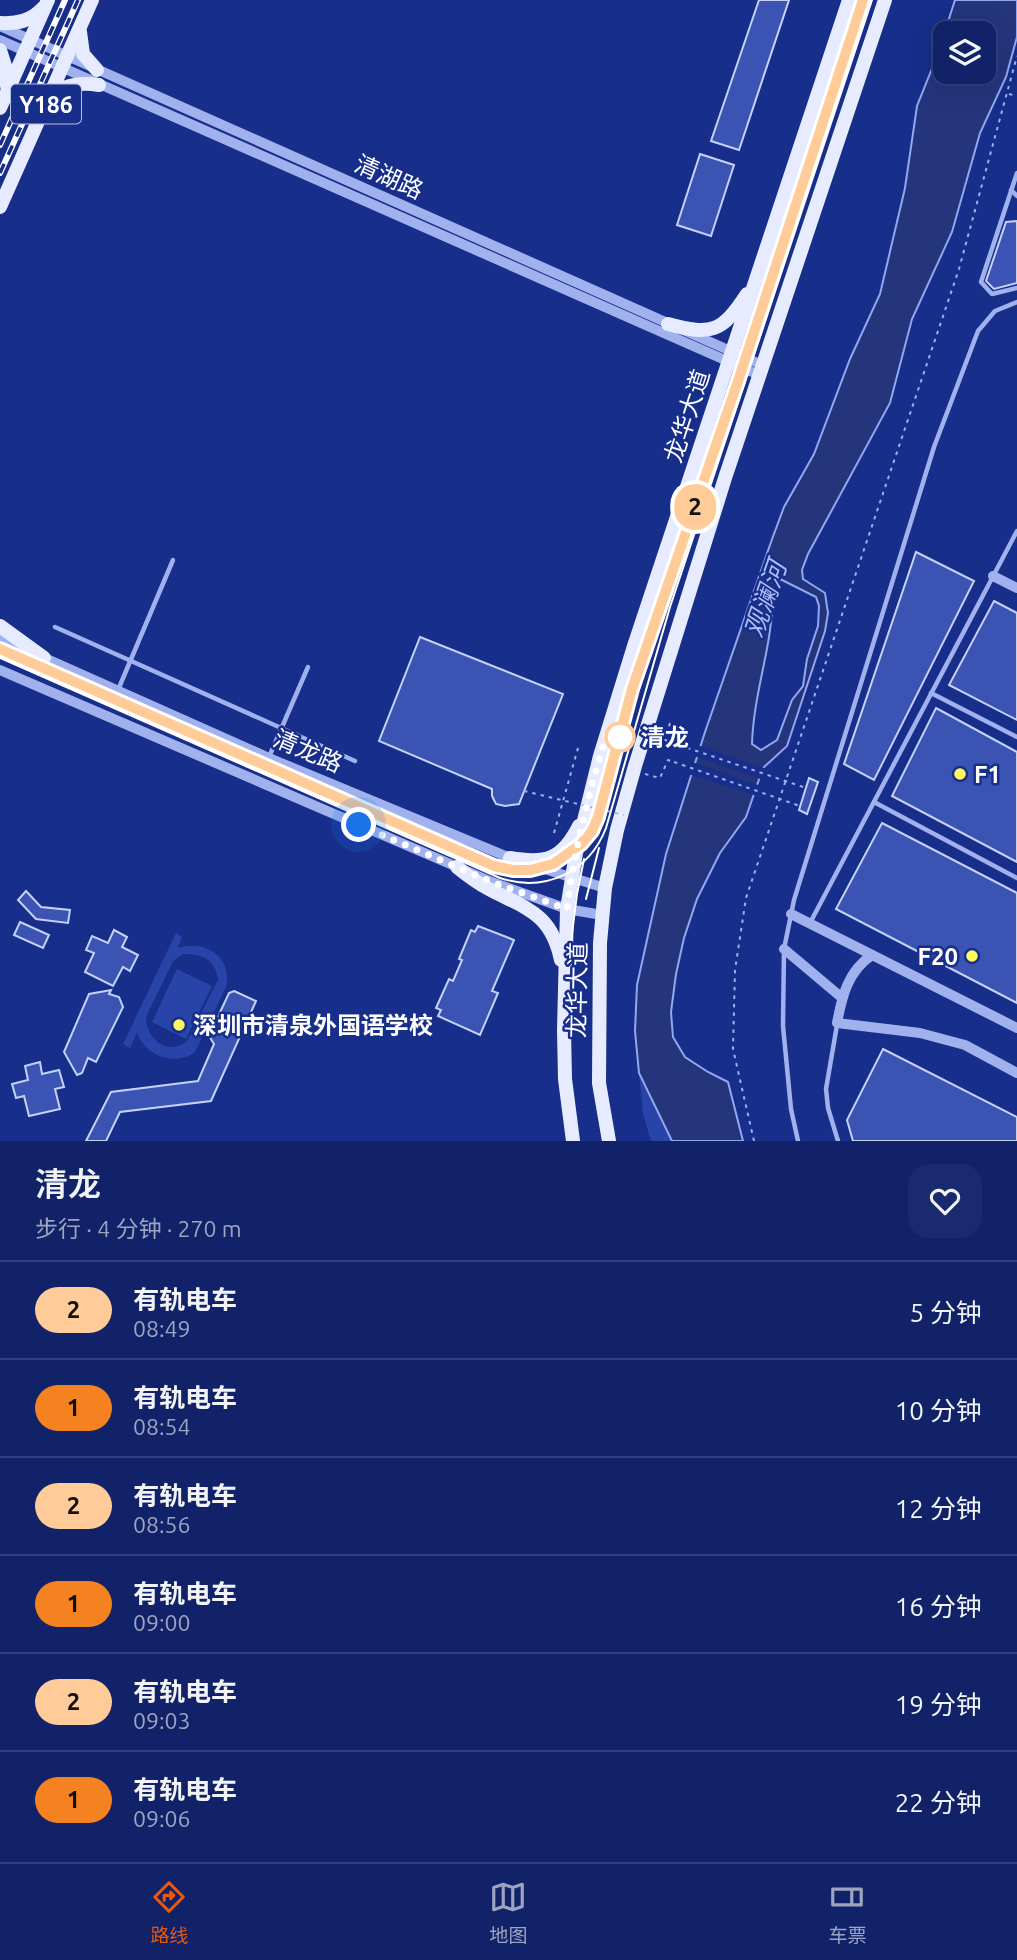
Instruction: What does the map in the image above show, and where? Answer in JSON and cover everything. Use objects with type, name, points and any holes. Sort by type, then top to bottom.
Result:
[{"type":"main road","name":"Y186","points":[[0,207],[92,0]]},
{"type":"main road","name":"龙华大道","points":[[573,1141],[565,1079],[565,981],[570,878],[600,756],[634,646],[849,0]]},
{"type":"main road","name":"龙华大道","points":[[608,1141],[599,1073],[602,915],[617,830],[761,370],[885,0]]},
{"type":"main road","name":"Y186","points":[[3,102],[47,2]]},
{"type":"main road","points":[[0,25],[20,23],[38,13],[47,2]]},
{"type":"main road","points":[[48,99],[56,92],[98,78],[83,54],[81,25]]},
{"type":"main road","points":[[0,50],[7,72],[3,102]]},
{"type":"main road","points":[[668,324],[695,331],[721,325],[735,311],[755,282]]},
{"type":"main road","points":[[0,626],[44,658]]},
{"type":"main road","points":[[510,858],[537,861],[557,855],[575,834],[587,808]]},
{"type":"main road","points":[[457,867],[478,883],[527,906],[540,918],[556,942],[565,981]]},
{"type":"street","name":"清湖路","points":[[0,25],[28,46],[98,78],[761,370]]},
{"type":"street","name":"清湖路","points":[[0,40],[28,46]]},
{"type":"street","name":"清湖路","points":[[98,78],[668,324],[731,357]]},
{"type":"street","points":[[993,576],[1017,588]]},
{"type":"street","name":"清龙路","points":[[0,638],[269,758],[510,858],[605,888]]},
{"type":"street","name":"清龙路","points":[[0,670],[538,900],[567,909],[602,915]]},
{"type":"street","points":[[791,914],[1017,1028]]},
{"type":"street","points":[[784,949],[841,997]]},
{"type":"street","points":[[872,955],[863,961],[850,978],[841,997],[837,1023],[920,1033],[965,1045],[1017,1073]]},
{"type":"lane","points":[[1017,173],[981,282],[992,294],[1017,288]]},
{"type":"lane","points":[[1011,190],[1017,196]]},
{"type":"lane","points":[[798,1141],[791,1108],[783,1026],[784,949],[791,914],[934,447],[978,331],[995,311],[1017,302]]},
{"type":"lane","points":[[810,923],[1017,531]]},
{"type":"lane","points":[[118,690],[173,560]]},
{"type":"lane","points":[[55,627],[355,761]]},
{"type":"lane","points":[[269,758],[308,667]]},
{"type":"lane","points":[[931,693],[1017,737]]},
{"type":"lane","points":[[874,802],[1017,878]]},
{"type":"lane","points":[[837,1023],[827,1089],[828,1108],[838,1141]]},
{"type":"path","points":[[754,1141],[733,1049],[734,970],[746,898],[959,268],[1017,56]]},
{"type":"path","points":[[1008,93],[1017,96]]},
{"type":"path","points":[[670,723],[665,740],[806,788]]},
{"type":"path","points":[[554,833],[578,748]]},
{"type":"path","points":[[643,774],[660,778],[667,760],[800,806]]},
{"type":"path","points":[[524,791],[624,815]]},
{"type":"shaded area","points":[[176,933],[182,937],[178,948],[207,948],[221,959],[227,976],[226,987],[195,1052],[179,1059],[162,1057],[146,1047],[137,1032],[130,1048],[123,1044]],"holes":[[[183,954],[207,959],[214,967],[218,980],[187,1041],[173,1047],[166,1046],[154,1038],[146,1017],[173,961]]]},
{"type":"shaded area","points":[[177,969],[212,986],[186,1039],[152,1022]]},
{"type":"shaded area","points":[[639,1073],[672,1141],[651,1141],[643,1114]]},
{"type":"water","name":"观澜河","points":[[955,0],[1017,0],[1017,37],[1006,77],[980,133],[952,232],[912,319],[890,403],[808,554],[802,570],[803,579],[825,593],[828,613],[825,631],[787,746],[763,768],[746,817],[720,853],[697,899],[684,938],[671,1012],[673,1037],[685,1057],[728,1082],[743,1141],[672,1141],[639,1073],[635,1031],[637,985],[666,854],[705,732],[784,507],[814,454],[850,359],[880,294],[905,188],[917,106],[933,66],[933,84],[996,84],[996,21],[948,21]],"holes":[[[780,579],[816,597],[819,606],[818,626],[807,659],[803,686],[792,700],[777,740],[761,750],[752,744],[754,718]]]},
{"type":"pier","points":[[697,745],[767,769],[763,780],[694,756]]},
{"type":"pier","points":[[692,762],[761,786],[757,796],[688,774]]},
{"type":"building","points":[[759,0],[789,0],[739,150],[711,141]]},
{"type":"building","points":[[700,154],[734,165],[711,236],[677,225]]},
{"type":"building","points":[[1017,221],[1017,283],[994,289],[986,281],[1006,222]]},
{"type":"building","points":[[916,552],[974,581],[874,780],[844,764]]},
{"type":"building","points":[[994,601],[1017,613],[1017,720],[949,685]]},
{"type":"building","points":[[420,637],[563,694],[519,804],[496,804],[492,789],[379,741]]},
{"type":"building","points":[[626,705],[630,707],[609,779],[605,777]]},
{"type":"building","name":"F1","points":[[936,708],[1017,752],[1017,862],[892,796]]},
{"type":"building","points":[[809,778],[818,782],[807,814],[799,810]]},
{"type":"building","name":"F20","points":[[882,823],[1017,893],[1017,1003],[836,909]]},
{"type":"building","points":[[26,891],[41,907],[70,910],[68,923],[36,919],[18,900]]},
{"type":"building","points":[[20,922],[49,935],[43,948],[14,935]]},
{"type":"building","points":[[478,926],[514,940],[492,991],[498,993],[480,1035],[438,1016],[441,1010],[436,1008],[449,979],[453,981],[471,930],[475,932]]},
{"type":"building","points":[[114,930],[127,937],[122,947],[138,955],[130,971],[123,967],[113,986],[85,972],[94,953],[86,950],[92,936],[108,943]]},
{"type":"building","points":[[111,990],[109,994],[119,997],[123,1007],[96,1062],[88,1058],[82,1073],[77,1075],[64,1052],[89,994]]},
{"type":"building","points":[[234,991],[256,1001],[211,1101],[120,1112],[106,1141],[86,1141],[111,1092],[198,1081],[214,1044],[209,1036],[229,993]]},
{"type":"building","points":[[883,1049],[1017,1117],[1017,1141],[853,1141],[847,1120]]},
{"type":"building","points":[[40,1062],[42,1074],[59,1070],[64,1087],[55,1089],[60,1109],[29,1116],[24,1096],[16,1098],[12,1084],[28,1080],[25,1066]]},
{"type":"tram line","name":"2","points":[[0,649],[494,866],[530,870],[553,864],[572,853],[592,831],[598,817],[632,689],[737,384],[849,35],[863,0]]},
{"type":"tram line","points":[[0,658],[500,878],[533,883],[564,875],[577,867],[589,856],[606,828],[670,607],[872,0]]},
{"type":"tram line","points":[[486,864],[515,870],[545,866],[571,853],[591,831],[601,807],[648,644]]},
{"type":"tram line","points":[[586,899],[599,848]]},
{"type":"tram line","points":[[571,942],[584,859]]},
{"type":"railway","points":[[0,145],[65,0]]},
{"type":"railway","points":[[0,173],[78,0]]},
{"type":"place","name":"清龙","points":[[620,737]]},
{"type":"place","name":"F1","points":[[960,774]]},
{"type":"place","name":"F20","points":[[972,956]]},
{"type":"place","name":"深圳市清泉外国语学校","points":[[179,1025]]},
{"type":"route","points":[[359,825],[492,882],[567,909],[570,878],[600,756],[607,734],[620,737]]}]
